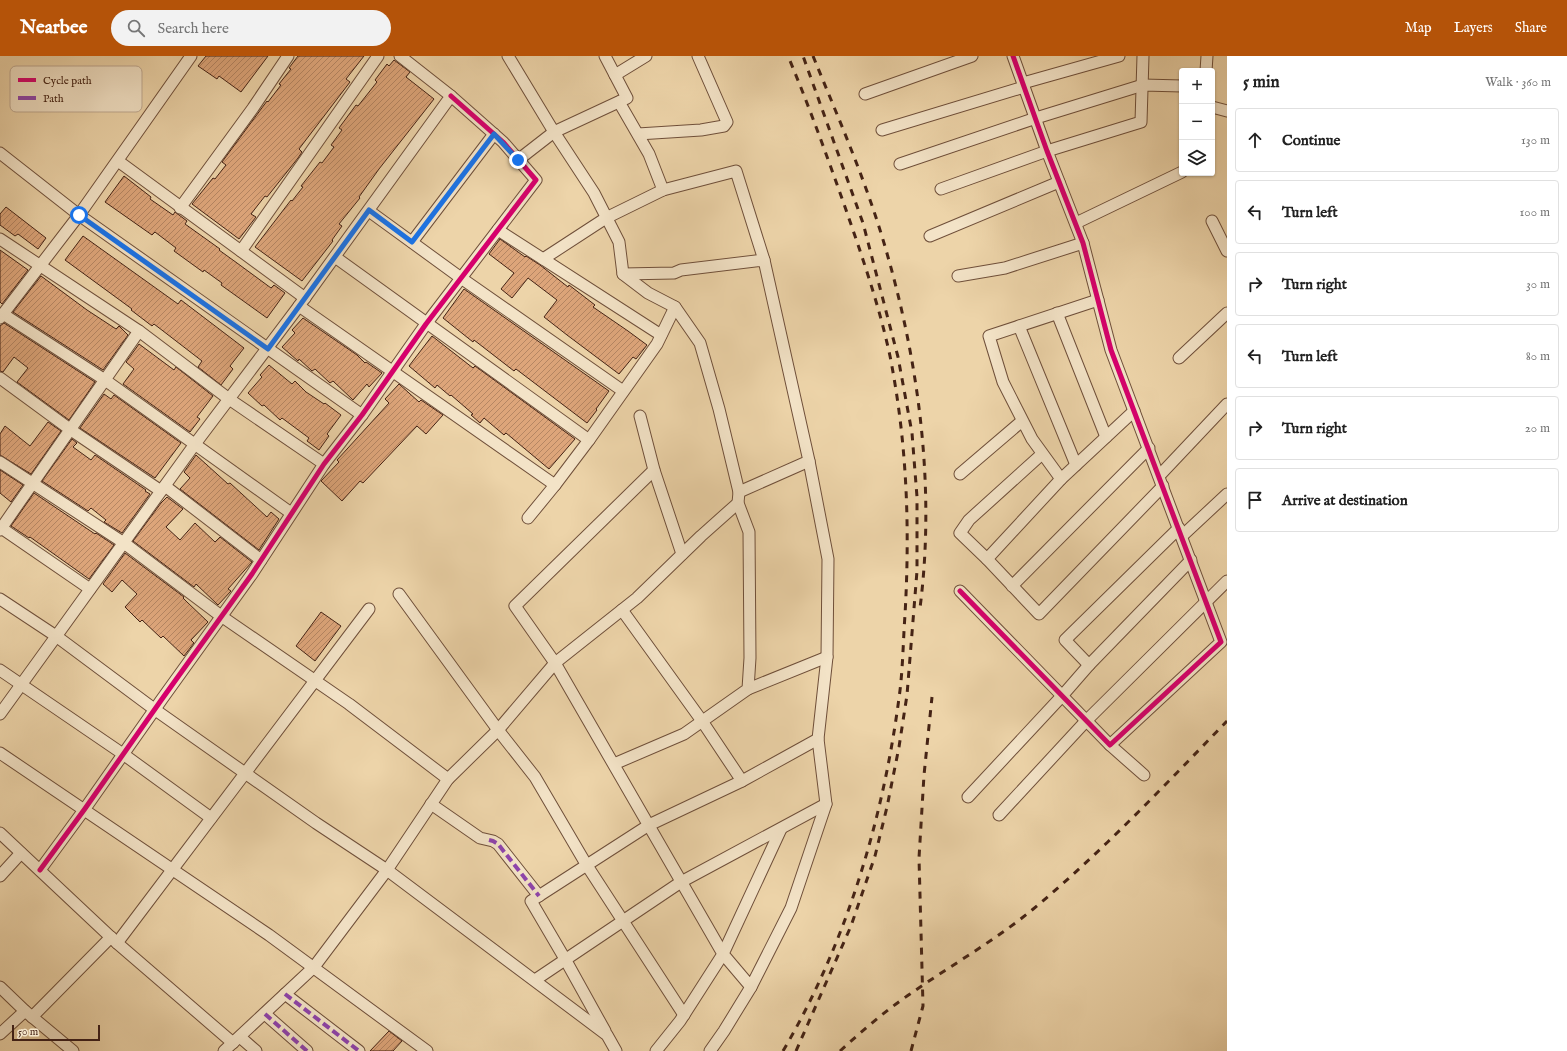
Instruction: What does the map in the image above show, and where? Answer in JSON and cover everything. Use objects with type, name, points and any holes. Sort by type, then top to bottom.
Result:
[{"type":"street","points":[[192,56],[79,215],[2,316],[105,380],[291,513]]},
{"type":"street","points":[[180,208],[253,108],[288,56]]},
{"type":"street","points":[[241,251],[378,56]]},
{"type":"street","points":[[40,870],[261,560],[324,464],[362,415],[426,324],[536,180],[494,134],[451,96],[400,56]]},
{"type":"street","points":[[508,56],[554,132],[594,193],[619,242],[623,274],[648,293],[674,307],[700,343],[719,409],[738,497],[748,532],[750,658],[748,689]]},
{"type":"street","points":[[518,160],[554,132],[627,98],[605,56]]},
{"type":"street","points":[[615,75],[646,56]]},
{"type":"street","points":[[638,134],[701,130],[724,126],[727,122],[698,56]]},
{"type":"street","points":[[866,94],[972,56]]},
{"type":"street","points":[[1013,56],[1047,151],[1083,243],[1111,350],[1224,645],[1110,745]]},
{"type":"street","points":[[882,130],[1119,56]]},
{"type":"street","points":[[941,189],[1047,151],[1141,122],[1143,56]]},
{"type":"street","points":[[1206,68],[1207,56]]},
{"type":"street","points":[[900,164],[1143,84],[1179,86]]},
{"type":"street","points":[[0,714],[195,444],[268,349],[451,96]]},
{"type":"street","points":[[619,102],[649,154],[662,190]]},
{"type":"street","points":[[1215,108],[1227,112]]},
{"type":"street","points":[[412,242],[494,134]]},
{"type":"street","points":[[0,153],[79,215],[362,415]]},
{"type":"street","points":[[118,161],[180,208],[241,251],[302,302],[392,372],[555,485]]},
{"type":"street","points":[[542,259],[606,218],[662,190],[736,171],[764,260],[809,461],[828,559],[827,657],[818,739],[826,804],[791,908],[751,987],[710,1051]]},
{"type":"street","points":[[1076,223],[1179,173]]},
{"type":"street","points":[[930,236],[1059,182]]},
{"type":"street","points":[[369,210],[461,278],[623,391]]},
{"type":"street","points":[[1212,221],[1227,252]]},
{"type":"street","points":[[498,230],[661,335]]},
{"type":"street","points":[[0,239],[139,331],[229,399],[324,464]]},
{"type":"street","points":[[958,276],[1005,268],[1083,243]]},
{"type":"street","points":[[335,257],[589,440]]},
{"type":"street","points":[[623,274],[674,273],[681,270],[764,260]]},
{"type":"street","points":[[1061,478],[1032,440],[1022,421],[1003,382],[989,336],[1098,300]]},
{"type":"street","points":[[528,518],[589,440],[657,344],[674,307]]},
{"type":"street","points":[[1057,313],[1106,437]]},
{"type":"street","points":[[1179,358],[1227,313]]},
{"type":"street","points":[[1019,326],[1076,464]]},
{"type":"street","points":[[90,589],[1,528],[139,331]]},
{"type":"street","points":[[0,378],[71,430],[163,488],[261,560]]},
{"type":"street","points":[[1042,454],[969,520],[960,532],[1039,614],[1161,481],[1227,404]]},
{"type":"street","points":[[986,559],[1061,478],[1134,410]]},
{"type":"street","points":[[640,416],[654,470],[682,554]]},
{"type":"street","points":[[960,474],[1022,421]]},
{"type":"street","points":[[1012,586],[1149,448]]},
{"type":"street","points":[[224,1051],[314,967],[388,870],[448,779],[498,730],[555,663],[637,598],[738,497],[809,461]]},
{"type":"street","points":[[0,462],[124,543],[221,616],[349,704],[448,779]]},
{"type":"street","points":[[654,470],[515,606],[555,663],[723,954],[751,987]]},
{"type":"street","points":[[1089,665],[1065,640],[1180,532],[1227,494]]},
{"type":"street","points":[[968,796],[1062,696],[1089,665],[1191,560]]},
{"type":"street","points":[[999,815],[1086,720],[1206,600],[1227,581]]},
{"type":"street","points":[[960,590],[1110,745],[1144,776]]},
{"type":"street","points":[[399,594],[498,730],[535,777],[586,864],[684,1015]]},
{"type":"street","points":[[0,599],[56,636],[154,709],[244,773],[316,823],[388,870],[608,1035]]},
{"type":"street","points":[[0,1034],[29,1014],[114,940],[173,870],[244,773],[369,609]]},
{"type":"street","points":[[622,610],[702,721],[742,781]]},
{"type":"street","points":[[614,764],[684,734],[748,689],[827,657]]},
{"type":"street","points":[[0,670],[123,754],[211,818]]},
{"type":"street","points":[[616,1051],[531,901],[648,825],[742,781],[818,739]]},
{"type":"street","points":[[0,753],[314,967],[427,1051]]},
{"type":"street","points":[[431,804],[480,838],[493,841],[498,844],[539,896]]},
{"type":"street","points":[[536,980],[681,882],[826,804]]},
{"type":"street","points":[[656,1051],[684,1015],[723,954],[781,829]]},
{"type":"street","points":[[0,833],[114,940],[236,1040],[256,1051]]},
{"type":"street","points":[[0,876],[21,853]]},
{"type":"street","points":[[0,987],[73,1051]]},
{"type":"street","points":[[285,994],[359,1051]]},
{"type":"street","points":[[265,1014],[307,1051]]},
{"type":"building","points":[[206,56],[268,56],[241,92],[219,76],[217,79],[198,66]]},
{"type":"building","points":[[298,56],[364,56],[346,79],[350,82],[299,149],[302,152],[298,158],[267,197],[265,196],[251,214],[256,217],[239,239],[192,204],[213,178],[215,179],[226,165],[222,162],[267,101],[268,102],[281,85],[279,84],[291,69],[289,68]]},
{"type":"building","points":[[394,60],[410,72],[406,77],[434,99],[379,169],[359,197],[360,198],[339,224],[342,226],[332,240],[333,241],[302,281],[255,247],[291,200],[292,201],[303,187],[301,186],[334,147],[331,145],[342,130],[339,128],[356,105],[358,106],[377,82],[375,80],[387,64],[389,66]]},
{"type":"building","points":[[124,176],[151,197],[150,199],[173,215],[175,212],[187,221],[185,224],[271,288],[274,285],[285,293],[267,318],[221,285],[222,283],[204,270],[203,272],[174,251],[176,248],[155,232],[152,235],[105,202]]},
{"type":"building","points":[[6,207],[46,238],[38,249],[18,234],[15,236],[0,225],[0,214]]},
{"type":"building","points":[[83,236],[178,304],[181,300],[244,348],[230,366],[233,369],[221,385],[198,367],[202,361],[154,324],[152,326],[131,310],[132,309],[65,260]]},
{"type":"building","points":[[500,239],[525,257],[526,256],[540,265],[568,287],[569,285],[595,305],[593,307],[647,345],[636,359],[633,357],[619,374],[567,335],[544,317],[557,300],[528,278],[512,298],[501,289],[514,273],[489,254]]},
{"type":"building","points":[[0,250],[28,270],[2,304],[0,302]]},
{"type":"building","points":[[41,276],[87,310],[116,329],[119,326],[128,335],[103,370],[13,312]]},
{"type":"building","points":[[464,289],[609,391],[587,423],[516,369],[514,371],[474,340],[473,342],[443,318]]},
{"type":"building","points":[[303,318],[357,355],[365,363],[366,362],[382,373],[369,387],[367,384],[353,400],[333,381],[330,383],[315,369],[312,371],[299,359],[298,361],[282,347],[295,333],[292,330]]},
{"type":"building","points":[[4,323],[95,382],[69,420],[17,382],[28,368],[14,357],[3,372],[0,371],[0,326]]},
{"type":"building","points":[[432,336],[473,368],[475,366],[575,439],[549,469],[506,433],[504,435],[484,418],[480,423],[471,415],[473,414],[451,395],[450,396],[437,385],[435,388],[409,366]]},
{"type":"building","points":[[139,344],[174,370],[176,367],[213,396],[197,417],[200,419],[190,432],[123,384],[134,369],[126,362]]},
{"type":"building","points":[[269,365],[292,384],[295,381],[306,392],[324,404],[325,403],[341,415],[327,434],[329,436],[319,450],[307,441],[309,438],[282,418],[280,420],[248,393],[262,377],[260,375]]},
{"type":"building","points":[[399,384],[419,402],[421,400],[443,415],[426,434],[417,426],[363,483],[360,481],[342,501],[321,481],[339,462],[337,460],[389,403],[385,399]]},
{"type":"building","points":[[104,394],[111,399],[114,395],[181,443],[155,478],[80,428]]},
{"type":"building","points":[[48,422],[61,431],[31,474],[0,455],[0,434],[5,426],[30,446]]},
{"type":"building","points":[[72,439],[77,443],[73,447],[91,460],[95,455],[150,494],[122,533],[104,522],[106,520],[91,508],[88,511],[42,481]]},
{"type":"building","points":[[196,455],[228,484],[230,483],[267,517],[271,512],[279,519],[259,550],[180,489],[190,478],[184,472]]},
{"type":"building","points":[[0,470],[23,485],[11,502],[0,493]]},
{"type":"building","points":[[34,493],[114,545],[89,579],[30,537],[29,538],[11,526]]},
{"type":"building","points":[[167,497],[183,509],[166,527],[180,540],[195,523],[215,542],[220,537],[252,562],[228,589],[231,591],[218,605],[196,584],[194,587],[133,541]]},
{"type":"building","points":[[125,553],[184,597],[183,598],[208,622],[191,640],[194,643],[184,656],[163,636],[161,638],[142,620],[140,622],[125,607],[137,594],[122,580],[112,592],[103,584]]},
{"type":"building","points":[[321,612],[341,626],[315,661],[296,646]]},
{"type":"building","points":[[389,1031],[402,1041],[393,1051],[370,1051]]},
{"type":"railway","points":[[783,1051],[825,968],[859,880],[872,835],[892,744],[900,688],[905,615],[907,549],[904,453],[896,388],[886,337],[870,281],[845,207],[818,131],[788,56]]},
{"type":"railway","points":[[796,1051],[851,926],[875,856],[899,747],[907,695],[917,571],[917,497],[912,433],[898,357],[863,223],[803,56]]},
{"type":"railway","points":[[813,56],[854,155],[872,206],[888,257],[909,343],[922,431],[925,475],[926,520],[920,608]]},
{"type":"railway","points":[[911,1051],[923,1006],[919,858],[924,775],[932,697]]},
{"type":"railway","points":[[840,1051],[874,1021],[925,984],[987,943],[1032,910],[1058,888],[1108,842],[1227,721]]},
{"type":"marked path","points":[[489,840],[498,844],[539,896]]},
{"type":"marked path","points":[[285,994],[359,1051]]},
{"type":"marked path","points":[[265,1014],[307,1051]]},
{"type":"cycle path","points":[[960,591],[1110,745],[1221,642],[1111,350],[1083,243],[1047,151],[1013,56]]},
{"type":"cycle path","points":[[40,870],[252,574],[324,464],[362,415],[426,324],[536,180],[503,142],[451,96]]},
{"type":"route","points":[[79,215],[268,349],[369,210],[412,242],[494,134],[518,160]]}]
